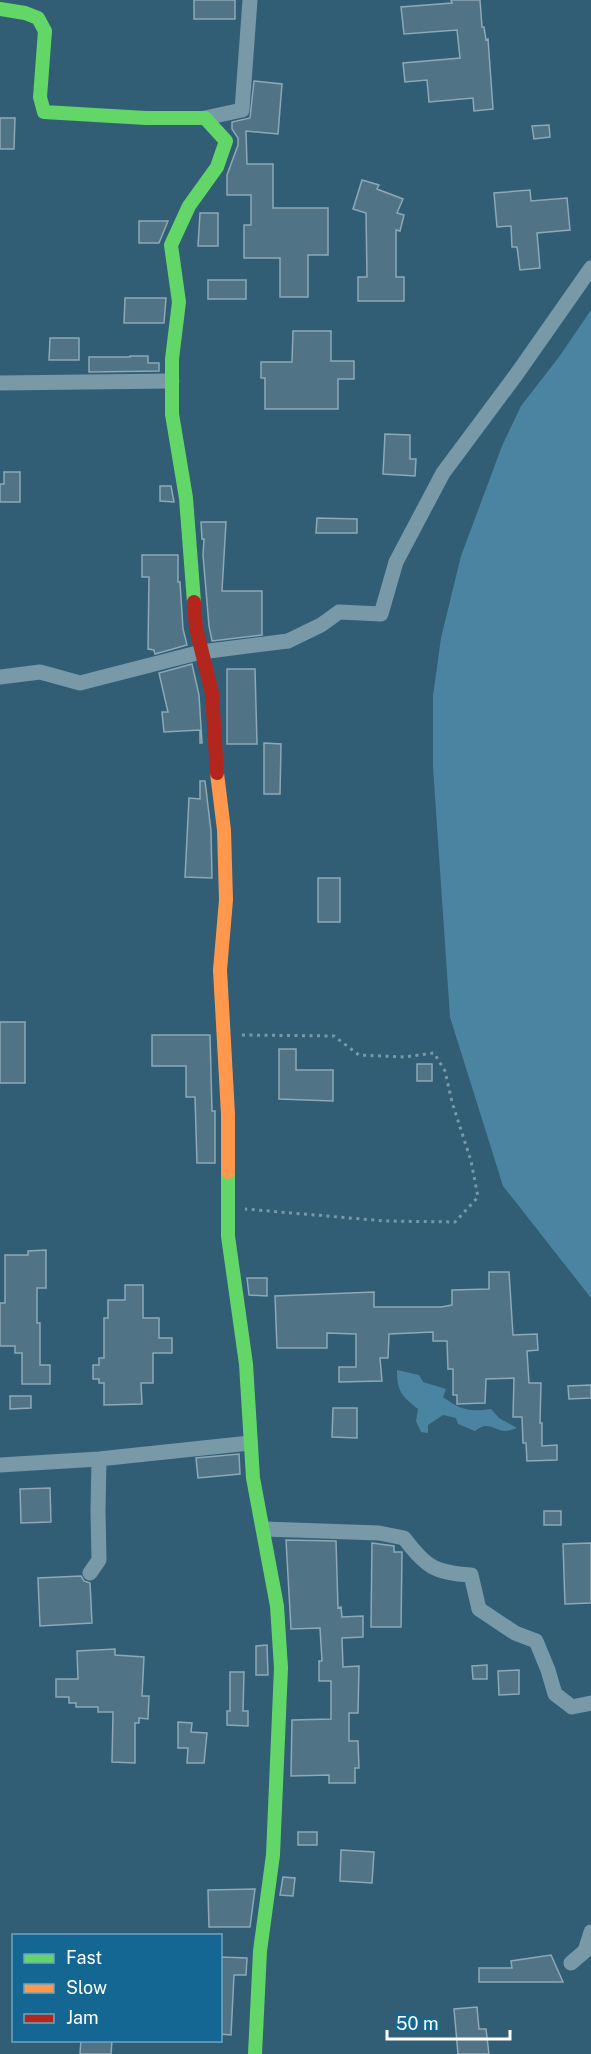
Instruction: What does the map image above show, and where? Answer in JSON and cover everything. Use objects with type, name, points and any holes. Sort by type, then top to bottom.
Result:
[{"type":"street","points":[[0,9],[25,13],[38,18],[45,31],[40,97],[44,112],[146,118],[205,118],[242,110],[250,0]]},
{"type":"street","points":[[205,118],[226,141],[218,167],[189,206],[171,245],[179,302],[172,359],[172,414],[186,498],[196,628],[212,693],[215,758],[224,830],[226,900],[220,970],[228,1114],[228,1236],[246,1364],[253,1478],[277,1606],[281,1668],[273,1856],[260,1951],[255,2054]]},
{"type":"street","points":[[0,677],[40,672],[80,683],[201,652],[288,641],[321,625],[339,612],[381,614],[396,562],[443,473],[516,375],[591,268]]},
{"type":"street","points":[[0,383],[172,381]]},
{"type":"street","points":[[0,1465],[99,1459],[250,1443]]},
{"type":"street","points":[[90,1573],[99,1560],[99,1459]]},
{"type":"street","points":[[264,1529],[379,1533],[404,1538],[421,1560],[447,1574],[471,1575],[479,1609],[515,1633],[536,1641],[555,1694],[572,1707],[591,1703]]},
{"type":"street","points":[[571,1963],[585,1951],[591,1932]]},
{"type":"path","points":[[224,1034],[334,1036],[359,1055],[404,1057],[434,1053],[445,1071],[452,1102],[471,1161],[478,1197],[455,1222],[385,1221],[246,1208],[228,1212]]},
{"type":"water","points":[[591,310],[591,1298],[503,1186],[450,1017],[433,767],[433,696],[441,638],[461,556],[502,446],[521,406],[559,357]]},
{"type":"water","points":[[397,1370],[419,1375],[423,1382],[446,1389],[443,1397],[455,1405],[471,1410],[491,1409],[499,1418],[517,1428],[502,1431],[484,1426],[475,1431],[458,1424],[456,1418],[443,1415],[428,1425],[428,1433],[421,1432],[416,1421],[418,1409],[402,1393],[398,1384]]},
{"type":"building","points":[[194,0],[235,0],[235,19],[194,19]]},
{"type":"building","points":[[451,0],[480,0],[482,27],[484,27],[486,40],[488,39],[493,109],[474,111],[473,98],[429,102],[427,80],[405,82],[403,63],[460,58],[457,30],[404,34],[401,7],[452,3]]},
{"type":"building","points":[[254,81],[282,84],[278,134],[246,131],[247,164],[273,164],[273,208],[328,208],[328,255],[308,255],[308,297],[280,297],[280,258],[244,258],[244,225],[251,225],[251,195],[227,195],[227,175],[238,145],[232,122],[250,118]]},
{"type":"building","points":[[0,118],[15,118],[14,149],[0,149]]},
{"type":"building","points":[[549,125],[550,137],[534,139],[532,126]]},
{"type":"building","points":[[362,180],[379,185],[377,189],[403,199],[397,213],[404,215],[400,231],[396,230],[396,277],[404,277],[404,301],[358,301],[358,277],[367,277],[366,213],[353,209]]},
{"type":"building","points":[[530,190],[531,201],[567,198],[570,230],[537,233],[540,268],[520,270],[517,247],[512,247],[511,226],[497,227],[494,193]]},
{"type":"building","points":[[200,213],[218,213],[218,246],[198,246]]},
{"type":"building","points":[[139,221],[168,221],[159,243],[139,243]]},
{"type":"building","points":[[208,280],[246,280],[246,299],[208,299]]},
{"type":"building","points":[[125,298],[166,298],[164,323],[124,323]]},
{"type":"building","points":[[293,331],[331,331],[331,361],[354,361],[354,379],[338,379],[338,409],[265,409],[265,378],[261,378],[261,362],[292,362]]},
{"type":"building","points":[[50,338],[79,338],[79,360],[49,360]]},
{"type":"building","points":[[148,356],[148,363],[159,363],[159,371],[89,372],[89,357]]},
{"type":"building","points":[[385,434],[410,435],[410,459],[416,459],[415,476],[383,474]]},
{"type":"building","points":[[4,472],[20,472],[20,502],[0,502],[0,484],[4,484]]},
{"type":"building","points":[[160,486],[171,486],[174,502],[160,501]]},
{"type":"building","points":[[317,518],[357,519],[357,533],[316,533]]},
{"type":"building","points":[[201,522],[226,522],[222,591],[262,591],[262,635],[212,641]]},
{"type":"building","points":[[142,555],[178,555],[178,582],[180,582],[183,629],[187,645],[155,654],[154,650],[148,649],[149,577],[142,577]]},
{"type":"building","points":[[192,664],[199,695],[202,743],[200,743],[200,730],[164,732],[162,712],[168,712],[159,673]]},
{"type":"building","points":[[227,669],[255,669],[257,744],[227,744]]},
{"type":"building","points":[[264,743],[281,744],[280,794],[264,794]]},
{"type":"building","points":[[200,781],[205,781],[211,831],[212,878],[185,877],[189,798],[200,799]]},
{"type":"building","points":[[318,878],[340,878],[340,922],[318,922]]},
{"type":"building","points":[[0,1022],[25,1022],[25,1083],[0,1083]]},
{"type":"building","points":[[152,1035],[210,1035],[212,1111],[215,1111],[215,1163],[197,1163],[195,1097],[186,1097],[186,1066],[152,1066]]},
{"type":"building","points":[[279,1049],[296,1049],[296,1070],[333,1070],[333,1101],[279,1099]]},
{"type":"building","points":[[417,1064],[432,1064],[432,1081],[417,1081]]},
{"type":"building","points":[[46,1250],[46,1288],[37,1288],[37,1323],[40,1323],[40,1365],[50,1365],[50,1384],[22,1384],[22,1353],[15,1353],[15,1346],[0,1346],[0,1303],[5,1303],[5,1255],[28,1255],[28,1251]]},
{"type":"building","points":[[489,1272],[509,1272],[513,1335],[537,1334],[538,1350],[527,1351],[529,1383],[541,1383],[542,1446],[557,1445],[557,1460],[527,1461],[526,1443],[523,1443],[522,1417],[513,1417],[514,1378],[486,1379],[485,1403],[457,1404],[457,1395],[453,1395],[453,1369],[448,1369],[447,1341],[433,1341],[433,1332],[389,1334],[388,1358],[380,1358],[382,1381],[339,1382],[339,1367],[356,1367],[356,1334],[327,1333],[327,1348],[277,1348],[275,1296],[374,1292],[374,1307],[441,1307],[452,1305],[452,1290],[489,1289]]},
{"type":"building","points":[[247,1278],[267,1278],[267,1296],[249,1295]]},
{"type":"building","points":[[125,1285],[143,1285],[143,1318],[159,1318],[159,1338],[172,1338],[172,1353],[153,1353],[153,1383],[141,1383],[142,1404],[104,1405],[104,1383],[99,1383],[99,1379],[93,1379],[93,1365],[99,1365],[99,1358],[104,1358],[104,1318],[108,1318],[108,1300],[125,1300]]},
{"type":"building","points":[[591,1385],[591,1398],[569,1399],[568,1386]]},
{"type":"building","points":[[10,1396],[31,1396],[31,1408],[10,1409]]},
{"type":"building","points":[[333,1408],[357,1408],[357,1438],[332,1437]]},
{"type":"building","points":[[239,1454],[240,1474],[198,1478],[196,1458]]},
{"type":"building","points":[[50,1488],[51,1522],[21,1523],[20,1489]]},
{"type":"building","points":[[544,1511],[561,1511],[561,1525],[544,1525]]},
{"type":"building","points":[[286,1540],[336,1541],[338,1608],[341,1607],[342,1617],[363,1616],[363,1637],[342,1638],[343,1667],[359,1666],[358,1713],[349,1713],[349,1741],[358,1741],[359,1768],[355,1768],[355,1783],[329,1783],[329,1775],[291,1776],[292,1720],[331,1719],[331,1681],[319,1681],[319,1661],[322,1661],[320,1628],[291,1629]]},
{"type":"building","points":[[372,1543],[394,1546],[394,1552],[402,1552],[401,1627],[371,1627]]},
{"type":"building","points":[[591,1543],[591,1603],[565,1604],[563,1544]]},
{"type":"building","points":[[81,1576],[84,1581],[90,1583],[92,1623],[40,1626],[38,1578]]},
{"type":"building","points":[[267,1645],[268,1675],[256,1675],[256,1646]]},
{"type":"building","points":[[115,1649],[115,1655],[144,1657],[142,1696],[149,1696],[148,1719],[139,1718],[139,1723],[135,1723],[135,1763],[112,1762],[113,1712],[98,1712],[98,1707],[76,1707],[76,1703],[69,1703],[69,1697],[56,1697],[56,1679],[78,1679],[77,1651]]},
{"type":"building","points":[[487,1665],[487,1679],[473,1679],[472,1666]]},
{"type":"building","points":[[519,1670],[519,1694],[499,1695],[498,1671]]},
{"type":"building","points":[[230,1672],[244,1672],[243,1711],[248,1711],[248,1726],[227,1725],[227,1711],[230,1711]]},
{"type":"building","points":[[178,1722],[192,1723],[191,1732],[207,1733],[204,1763],[187,1763],[188,1748],[178,1748]]},
{"type":"building","points":[[298,1832],[317,1832],[317,1845],[298,1845]]},
{"type":"building","points":[[341,1850],[374,1852],[372,1883],[340,1881]]},
{"type":"building","points":[[283,1877],[295,1878],[293,1896],[280,1895]]},
{"type":"building","points":[[255,1889],[250,1927],[209,1927],[208,1890]]},
{"type":"building","points":[[551,1955],[563,1982],[479,1982],[479,1968],[512,1968],[511,1961]]},
{"type":"building","points":[[222,1957],[247,1958],[246,1975],[234,1975],[231,2035],[222,2034]]},
{"type":"building","points":[[477,2007],[479,2029],[486,2029],[489,2054],[458,2054],[454,2009]]},
{"type":"building","points":[[81,2042],[112,2042],[111,2054],[80,2054]]},
{"type":"traffic: fast","points":[[0,9],[25,13],[38,18],[45,31],[40,97],[44,112],[146,118],[205,118],[226,141],[217,167],[189,206],[171,245],[179,302],[172,359],[172,414],[186,498],[194,602]]},
{"type":"traffic: fast","points":[[228,1172],[228,1236],[246,1364],[253,1478],[277,1606],[281,1668],[273,1855],[260,1951],[255,2054]]},
{"type":"traffic: slow","points":[[217,773],[224,830],[226,900],[220,970],[228,1114],[228,1172]]},
{"type":"traffic: jam","points":[[194,602],[196,628],[212,693],[217,773]]}]
